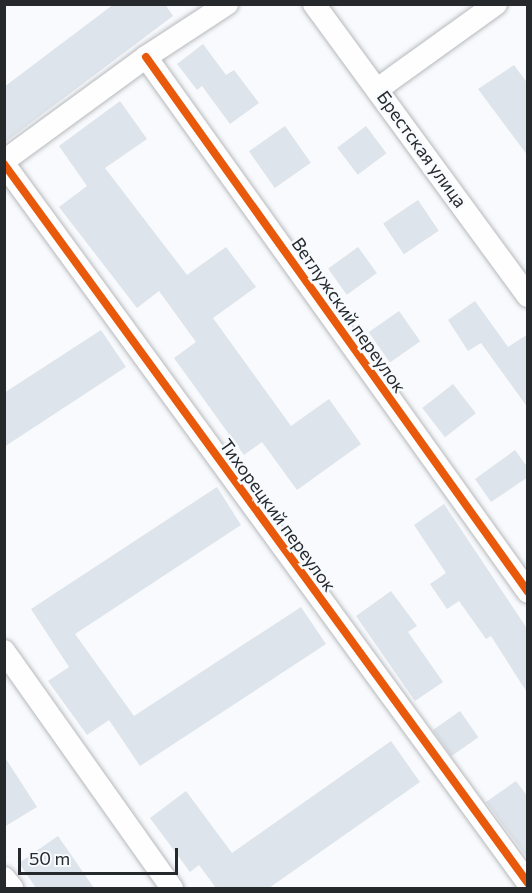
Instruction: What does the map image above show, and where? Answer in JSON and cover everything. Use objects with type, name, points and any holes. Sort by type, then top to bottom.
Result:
[{"type":"street","points":[[4,162],[146,57],[227,4]]},
{"type":"street","name":"Брестская улица","points":[[314,4],[379,88],[528,296]]},
{"type":"street","points":[[379,88],[496,4]]},
{"type":"street","name":"Ветлужский переулок","points":[[146,57],[528,592]]},
{"type":"street","name":"Тихорецкий переулок","points":[[4,162],[528,883]]},
{"type":"street","points":[[4,651],[172,888]]},
{"type":"street","points":[[4,878],[12,888]]},
{"type":"building","points":[[114,4],[165,4],[173,16],[4,143],[4,87]]},
{"type":"building","points":[[203,44],[226,75],[234,70],[259,103],[230,124],[202,86],[197,90],[177,64]]},
{"type":"building","points":[[514,65],[528,84],[528,156],[478,89]]},
{"type":"building","points":[[120,101],[147,139],[105,168],[187,275],[226,247],[256,287],[213,318],[291,426],[329,399],[361,444],[297,490],[262,442],[244,455],[174,358],[196,342],[159,291],[137,308],[59,207],[87,186],[59,146]]},
{"type":"building","points":[[285,126],[311,163],[275,188],[249,151]]},
{"type":"building","points":[[366,126],[386,153],[358,175],[337,148]]},
{"type":"building","points":[[418,200],[439,231],[404,254],[383,223]]},
{"type":"building","points":[[358,247],[377,273],[347,295],[328,269]]},
{"type":"building","points":[[475,301],[508,347],[528,334],[528,408],[481,343],[468,351],[448,320]]},
{"type":"building","points":[[399,311],[420,341],[390,363],[369,332]]},
{"type":"building","points":[[101,330],[126,367],[4,447],[4,393]]},
{"type":"building","points":[[453,384],[476,413],[445,437],[422,408]]},
{"type":"building","points":[[515,450],[528,468],[528,477],[491,502],[475,479]]},
{"type":"building","points":[[217,487],[241,525],[75,634],[134,716],[301,607],[326,644],[140,766],[109,720],[87,735],[48,681],[69,667],[31,609]]},
{"type":"building","points":[[444,504],[528,630],[528,694],[491,636],[486,639],[459,601],[447,609],[430,584],[446,573],[414,525]]},
{"type":"building","points":[[391,591],[417,626],[408,632],[443,682],[415,701],[356,616]]},
{"type":"building","points":[[460,711],[478,737],[451,756],[433,730]]},
{"type":"building","points":[[391,741],[420,782],[269,888],[216,888],[199,865],[190,872],[150,818],[186,791],[232,853]]},
{"type":"building","points":[[4,756],[37,807],[4,827]]},
{"type":"building","points":[[516,781],[528,797],[528,859],[486,802]]},
{"type":"building","points":[[58,836],[94,888],[36,888],[19,863]]},
{"type":"cycle path","points":[[146,57],[528,592]]},
{"type":"cycle path","points":[[4,164],[528,883]]}]
